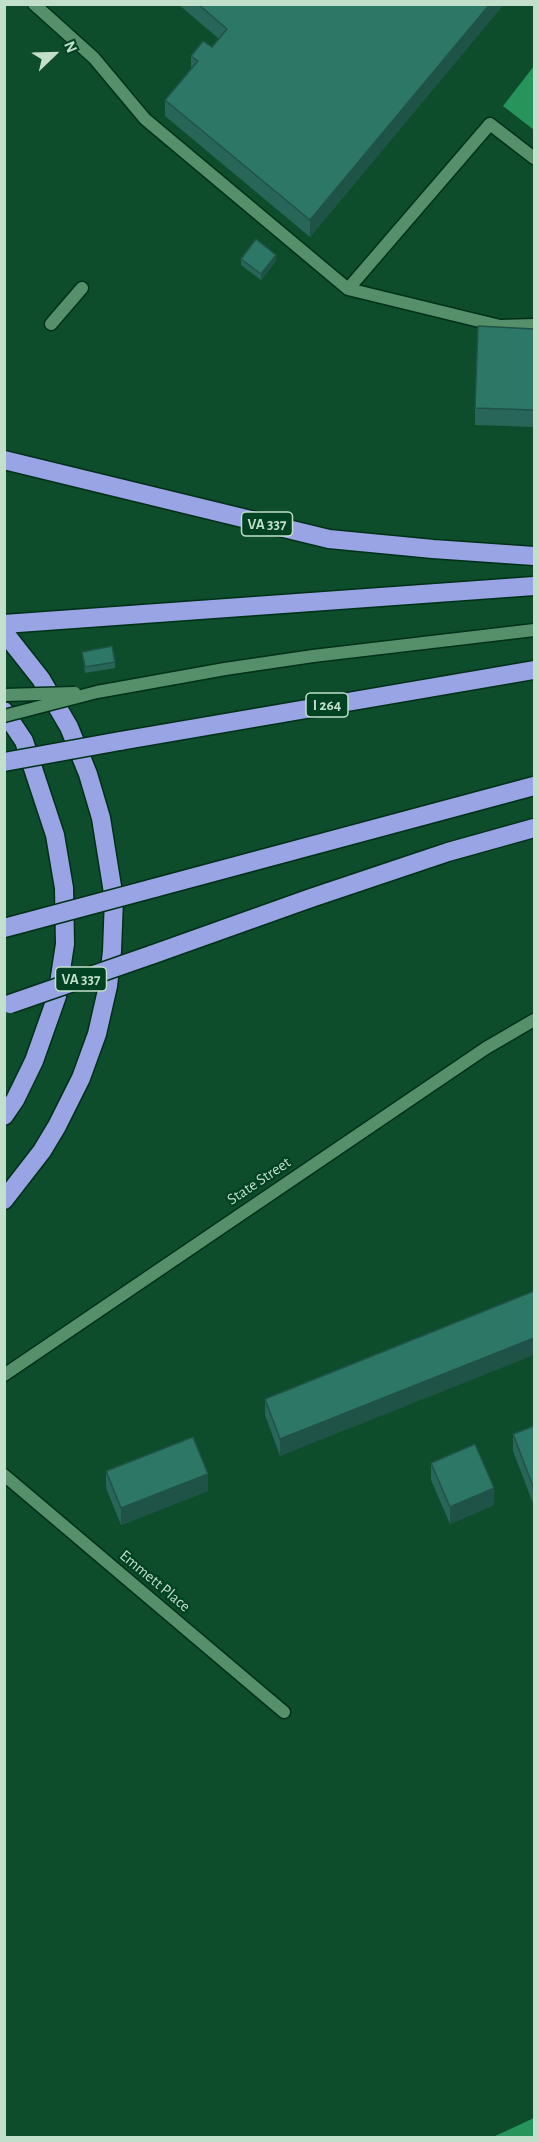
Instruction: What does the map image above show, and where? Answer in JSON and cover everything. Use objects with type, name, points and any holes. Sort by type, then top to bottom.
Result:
[{"type":"highway","name":"VA 337","points":[[4,460],[329,539],[534,556]]},
{"type":"highway","points":[[4,624],[534,586]]},
{"type":"highway","points":[[4,632],[41,679],[69,727],[88,774],[101,818],[114,899],[108,986],[97,1034],[85,1067],[57,1126],[42,1151],[4,1200]]},
{"type":"highway","name":"I 264","points":[[4,762],[534,670]]},
{"type":"highway","points":[[4,711],[24,741],[55,835],[63,888],[65,944],[57,996],[34,1060],[15,1100],[4,1116]]},
{"type":"highway","points":[[4,928],[534,786]]},
{"type":"highway","name":"VA 337","points":[[8,1005],[310,898],[438,855],[534,828]]},
{"type":"street","points":[[34,4],[94,58],[145,119],[348,289],[500,326],[534,325]]},
{"type":"street","points":[[348,289],[490,124],[534,158]]},
{"type":"street","points":[[51,324],[82,288]]},
{"type":"street","points":[[4,716],[98,692],[225,669],[302,657],[534,630]]},
{"type":"street","points":[[4,695],[98,692]]},
{"type":"street","name":"State Street","points":[[4,1374],[476,1055],[534,1020]]},
{"type":"street","name":"Emmett Place","points":[[4,1475],[284,1712]]},
{"type":"shaded area","points":[[534,66],[534,130],[503,106]]},
{"type":"shaded area","points":[[534,2118],[534,2137],[493,2137]]},
{"type":"building","points":[[198,4],[490,4],[310,220],[165,100],[198,61],[191,56],[203,41],[212,47],[227,29]]},
{"type":"building","points":[[256,239],[276,255],[261,274],[241,259]]},
{"type":"building","points":[[478,326],[534,329],[534,410],[475,408]]},
{"type":"building","points":[[112,646],[115,662],[85,667],[82,652]]},
{"type":"building","points":[[534,1291],[534,1338],[280,1439],[265,1399]]},
{"type":"building","points":[[534,1426],[534,1489],[513,1434]]},
{"type":"building","points":[[193,1437],[208,1474],[121,1508],[106,1471]]},
{"type":"building","points":[[475,1444],[494,1488],[450,1507],[431,1463]]}]
